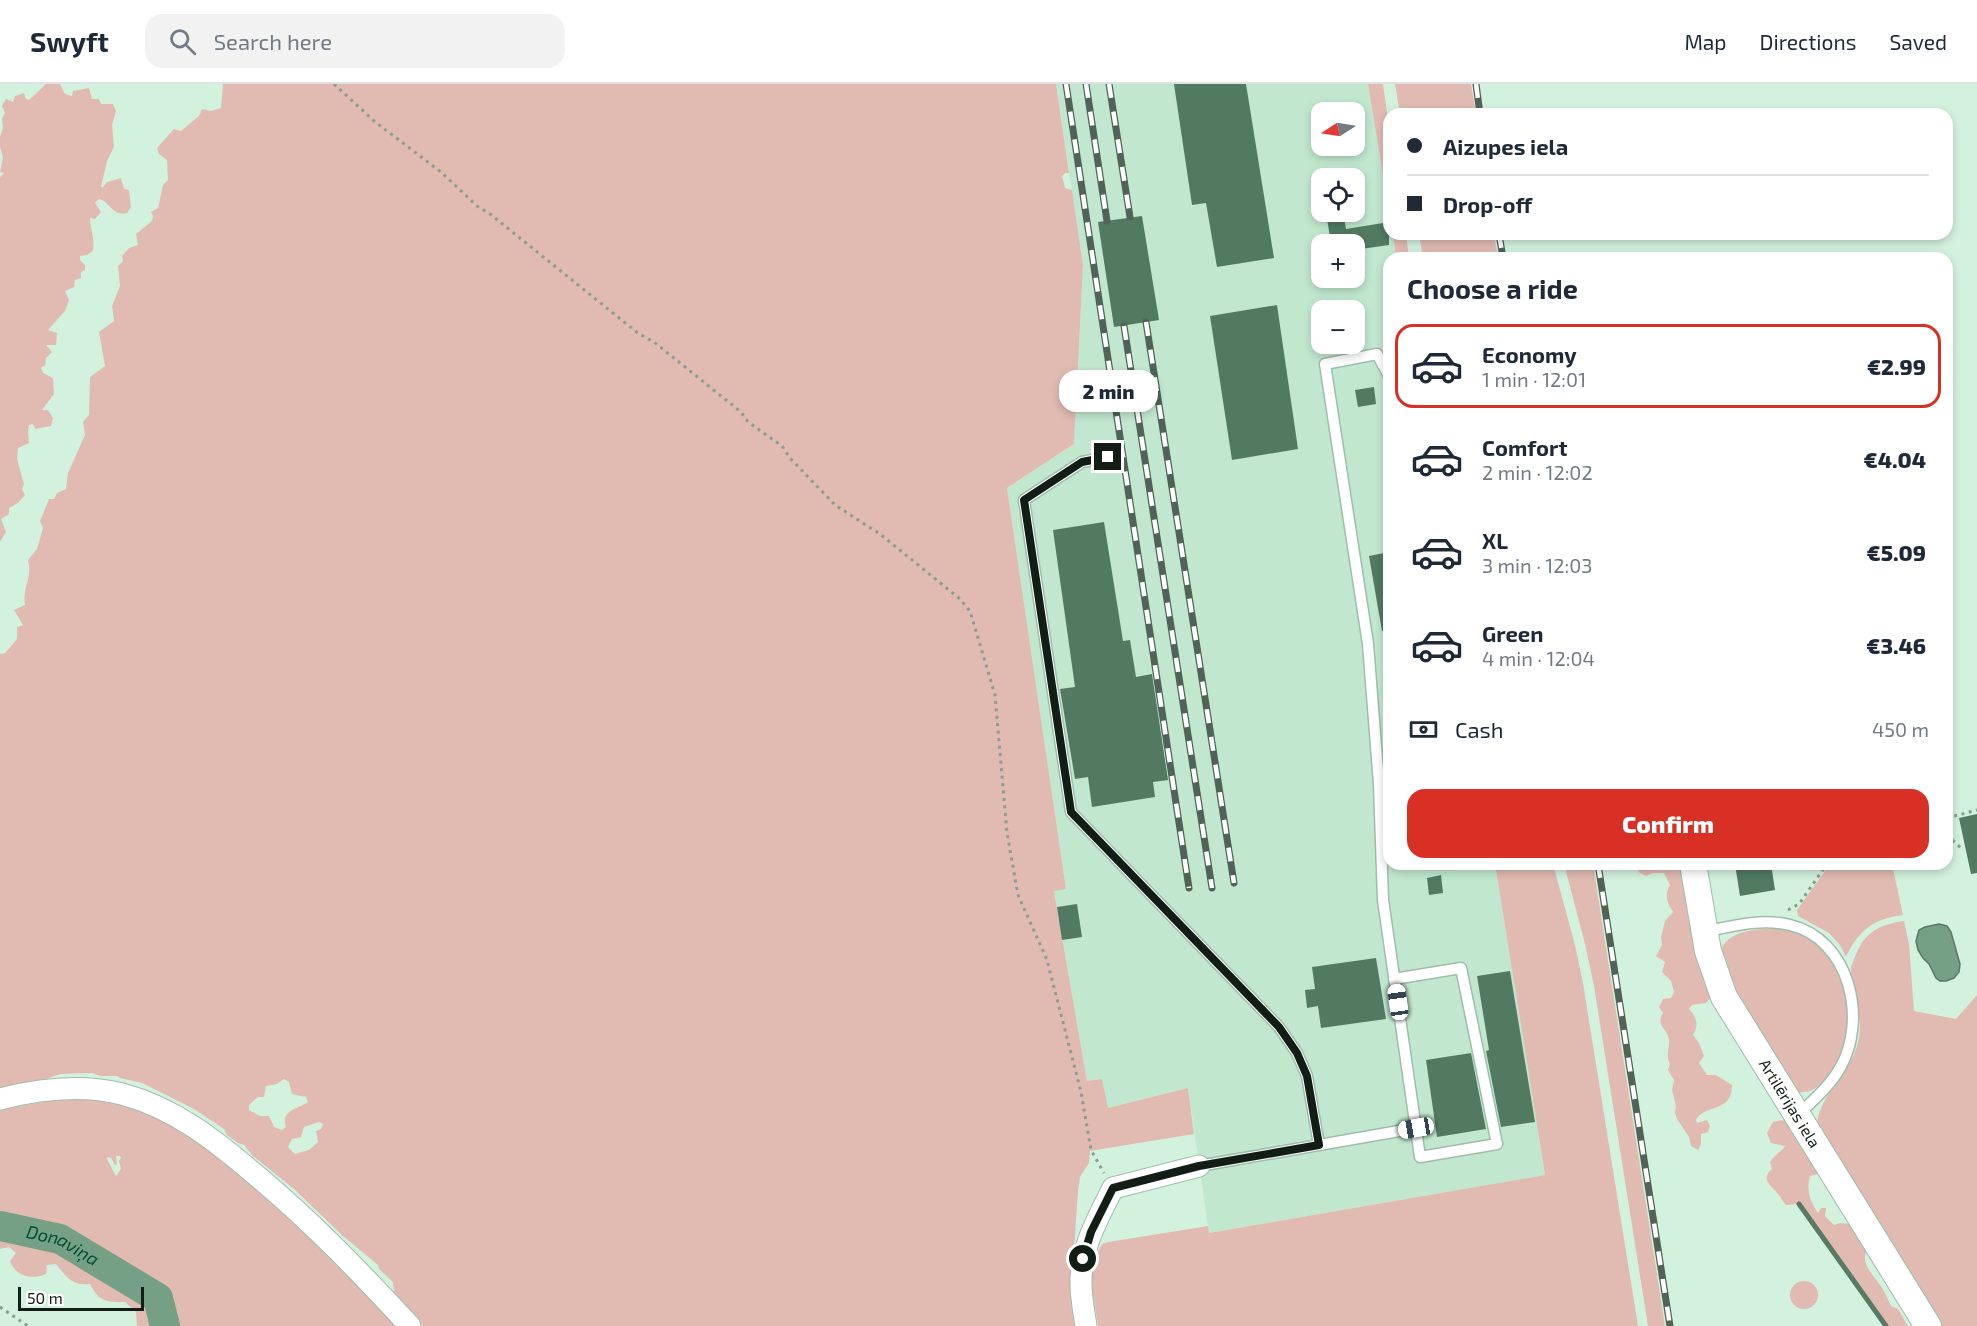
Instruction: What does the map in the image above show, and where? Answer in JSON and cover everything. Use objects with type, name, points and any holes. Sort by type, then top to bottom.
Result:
[{"type":"street","name":"Artilērijas iela","points":[[1694,870],[1704,932],[1715,975],[1724,997],[1928,1326]]},
{"type":"street","points":[[0,1099],[43,1090],[94,1090],[143,1100],[173,1114],[201,1131],[287,1201],[326,1238],[410,1326]]},
{"type":"street","points":[[1086,1326],[1081,1285],[1082,1264],[1091,1232],[1113,1188],[1199,1166]]},
{"type":"lane","points":[[1383,365],[1377,354],[1325,364],[1368,644],[1374,701],[1383,900],[1394,979],[1420,1157],[1497,1144],[1461,968],[1394,979]]},
{"type":"lane","points":[[1108,457],[1082,462],[1024,500],[1071,812],[1279,1027],[1297,1053],[1307,1076],[1319,1145]]},
{"type":"lane","points":[[1381,834],[1383,828]]},
{"type":"lane","points":[[1704,932],[1759,922],[1789,924],[1807,930],[1822,940],[1834,954],[1853,1006],[1853,1029],[1845,1059],[1835,1076],[1797,1116]]},
{"type":"lane","points":[[1199,1166],[1416,1128]]},
{"type":"path","points":[[334,84],[374,121],[441,172],[477,206],[741,412],[748,422],[782,446],[790,458],[836,505],[880,534],[960,599],[970,611],[995,695],[1007,833],[1018,895],[1047,960],[1081,1092],[1091,1150],[1113,1188]]},
{"type":"path","points":[[1953,816],[1977,810]]},
{"type":"path","points":[[1953,841],[1961,848]]},
{"type":"path","points":[[1759,922],[1770,915],[1794,908],[1799,904],[1823,870]]},
{"type":"path","points":[[0,1306],[28,1326]]},
{"type":"shaded area","points":[[46,84],[60,84],[65,94],[72,96],[73,91],[89,88],[92,99],[99,99],[101,104],[113,104],[116,111],[112,125],[114,147],[107,161],[101,187],[107,182],[121,178],[124,189],[129,190],[131,207],[127,213],[122,214],[114,211],[103,200],[99,199],[95,203],[101,212],[95,219],[90,218],[93,251],[80,256],[85,270],[81,272],[81,278],[75,280],[74,287],[65,291],[69,300],[65,311],[48,330],[57,333],[56,345],[46,345],[52,352],[46,358],[45,366],[41,367],[43,373],[53,378],[54,394],[42,410],[48,410],[53,418],[51,426],[35,429],[33,424],[29,425],[29,443],[18,448],[17,459],[25,495],[9,508],[9,514],[1,519],[6,532],[0,542],[0,177],[4,173],[0,172],[3,158],[0,137],[5,113],[2,106],[6,99],[13,102],[15,96],[24,93],[26,99],[29,100]]},
{"type":"shaded area","points":[[223,84],[1056,84],[1069,173],[1062,176],[1065,188],[1072,190],[1083,265],[1074,444],[1007,488],[1066,889],[1054,891],[1087,1081],[1102,1079],[1108,1108],[1188,1088],[1194,1134],[1090,1151],[1089,1163],[1080,1177],[1073,1264],[1070,1265],[1078,1326],[423,1326],[394,1293],[393,1282],[379,1269],[378,1265],[343,1236],[294,1189],[253,1156],[244,1145],[238,1143],[227,1135],[224,1129],[194,1109],[142,1083],[117,1076],[101,1076],[92,1073],[60,1074],[42,1082],[0,1089],[0,654],[5,653],[17,639],[17,627],[23,625],[14,610],[25,605],[28,560],[37,549],[43,528],[40,521],[49,499],[54,499],[57,493],[66,489],[68,473],[85,435],[83,422],[89,415],[90,377],[105,366],[99,332],[114,321],[112,306],[120,286],[118,266],[123,261],[122,256],[129,248],[138,245],[136,234],[152,221],[151,212],[158,208],[163,185],[168,180],[167,160],[159,154],[157,148],[174,129],[181,131],[199,116],[202,109],[211,111],[221,108]],"holes":[[[284,1079],[289,1082],[292,1094],[306,1097],[308,1102],[288,1113],[285,1121],[286,1127],[282,1130],[274,1127],[269,1116],[260,1116],[249,1110],[249,1105],[258,1097],[264,1097],[266,1086],[277,1084]],[[319,1122],[323,1124],[321,1129],[316,1131],[318,1142],[309,1150],[295,1154],[288,1147],[292,1139],[301,1137],[304,1127]]]},
{"type":"shaded area","points":[[1056,84],[1368,84],[1383,175],[1383,240],[1394,240],[1395,252],[1383,252],[1383,870],[1496,870],[1545,1175],[1209,1233],[1188,1088],[1108,1108],[1087,1082],[1054,890],[1066,889],[1007,488],[1074,444],[1083,265]]},
{"type":"shaded area","points":[[1368,84],[1383,84],[1386,108],[1383,108],[1383,175]]},
{"type":"shaded area","points":[[1395,84],[1471,84],[1475,108],[1399,108]]},
{"type":"shaded area","points":[[1394,240],[1407,240],[1408,252],[1395,252]]},
{"type":"shaded area","points":[[1420,240],[1495,240],[1497,252],[1422,252]]},
{"type":"shaded area","points":[[1496,870],[1555,870],[1583,983],[1638,1326],[1098,1326],[1092,1275],[1096,1255],[1102,1244],[1208,1226],[1209,1233],[1545,1175]]},
{"type":"shaded area","points":[[1566,870],[1594,870],[1665,1326],[1648,1326],[1594,986]]},
{"type":"shaded area","points":[[1638,870],[1685,870],[1686,881],[1683,884],[1692,910],[1688,916],[1689,920],[1693,921],[1711,997],[1706,1003],[1692,1005],[1689,1009],[1696,1022],[1693,1035],[1704,1056],[1699,1063],[1707,1075],[1716,1075],[1732,1085],[1728,1100],[1705,1111],[1696,1120],[1697,1123],[1707,1120],[1710,1126],[1708,1132],[1701,1134],[1701,1144],[1698,1150],[1691,1146],[1689,1137],[1675,1113],[1676,1106],[1672,1090],[1674,1080],[1668,1070],[1669,1040],[1660,1021],[1663,1013],[1659,1007],[1663,999],[1671,998],[1674,992],[1671,981],[1662,972],[1665,962],[1656,956],[1662,945],[1661,937],[1665,921],[1673,912],[1667,899],[1670,885],[1664,873],[1653,873],[1646,876]]},
{"type":"shaded area","points":[[1826,870],[1893,870],[1903,915],[1883,919],[1868,927],[1856,940],[1846,957],[1840,945],[1829,933],[1798,916],[1797,910]]},
{"type":"shaded area","points":[[1904,921],[1909,944],[1914,1011],[1956,1019],[1977,995],[1977,1326],[1934,1326],[1817,1123],[1824,1102],[1848,1066],[1857,1046],[1860,1027],[1852,983],[1852,963],[1861,945],[1870,934],[1889,924]]},
{"type":"shaded area","points":[[1939,924],[1947,926],[1951,932],[1960,964],[1959,972],[1954,978],[1946,981],[1936,978],[1918,950],[1916,941],[1919,930]]},
{"type":"shaded area","points":[[1776,928],[1800,934],[1819,947],[1834,965],[1844,986],[1848,1010],[1847,1034],[1840,1057],[1828,1077],[1816,1088],[1808,1091],[1792,1091],[1734,997],[1719,952],[1729,939],[1743,932]]},
{"type":"shaded area","points":[[69,1098],[116,1101],[178,1126],[235,1169],[334,1257],[396,1326],[137,1326],[136,1312],[125,1302],[113,1302],[100,1298],[90,1284],[74,1282],[56,1264],[47,1265],[46,1274],[41,1276],[30,1277],[20,1274],[10,1261],[16,1253],[9,1247],[0,1249],[0,1109]],"holes":[[[116,1156],[120,1156],[121,1169],[116,1176],[107,1159],[111,1158],[115,1165],[117,1164]]]},
{"type":"shaded area","points":[[1781,1120],[1789,1122],[1800,1140],[1801,1147],[1807,1151],[1823,1173],[1810,1176],[1808,1186],[1818,1213],[1821,1208],[1826,1208],[1825,1216],[1834,1225],[1851,1224],[1868,1249],[1865,1254],[1866,1264],[1891,1306],[1898,1309],[1908,1326],[1886,1326],[1799,1204],[1786,1205],[1768,1182],[1767,1176],[1772,1169],[1770,1162],[1785,1146],[1771,1143],[1767,1133],[1773,1122]]},
{"type":"shaded area","points":[[1804,1281],[1814,1285],[1818,1295],[1814,1305],[1804,1309],[1794,1305],[1790,1295],[1794,1285]]},
{"type":"building","points":[[1174,84],[1246,84],[1274,258],[1217,267],[1206,203],[1192,205]]},
{"type":"building","points":[[1142,216],[1159,320],[1114,327],[1098,222]]},
{"type":"building","points":[[1328,222],[1345,222],[1346,229],[1383,223],[1383,240],[1389,240],[1389,245],[1365,248],[1365,234],[1329,234]]},
{"type":"building","points":[[1277,305],[1298,449],[1232,460],[1210,316]]},
{"type":"building","points":[[1374,387],[1376,404],[1358,407],[1355,390]]},
{"type":"building","points":[[1104,522],[1123,641],[1130,640],[1136,677],[1152,674],[1168,780],[1153,782],[1155,797],[1092,807],[1088,777],[1075,779],[1060,689],[1075,687],[1053,530]]},
{"type":"building","points":[[1383,553],[1383,631],[1382,631],[1369,556]]},
{"type":"building","points":[[1977,814],[1977,873],[1971,874],[1959,818]]},
{"type":"building","points":[[1736,870],[1772,870],[1775,890],[1740,896]]},
{"type":"building","points":[[1441,875],[1443,893],[1429,895],[1427,878]]},
{"type":"building","points":[[1077,904],[1082,937],[1062,940],[1057,907]]},
{"type":"building","points":[[1376,958],[1386,1019],[1321,1028],[1318,1006],[1307,1008],[1305,990],[1315,989],[1312,967]]},
{"type":"building","points":[[1510,971],[1535,1122],[1501,1127],[1486,1051],[1489,1050],[1477,976]]},
{"type":"building","points":[[1471,1053],[1486,1129],[1437,1137],[1426,1060]]},
{"type":"waterway","points":[[1799,1204],[1886,1326]]},
{"type":"waterway","name":"Donaviņa","points":[[0,1226],[60,1239],[158,1298],[165,1326]]},
{"type":"railway","points":[[1066,84],[1189,888]]},
{"type":"railway","points":[[1086,84],[1107,221]]},
{"type":"railway","points":[[1109,84],[1130,217]]},
{"type":"railway","points":[[1476,84],[1479,108]]},
{"type":"railway","points":[[1500,240],[1502,252]]},
{"type":"railway","points":[[1146,322],[1234,883]]},
{"type":"railway","points":[[1124,326],[1212,888]]},
{"type":"railway","points":[[1599,870],[1670,1326]]},
{"type":"route","points":[[1083,1259],[1091,1232],[1113,1188],[1199,1166],[1319,1145],[1307,1076],[1297,1053],[1279,1027],[1071,812],[1024,500],[1082,462],[1108,457]]}]
